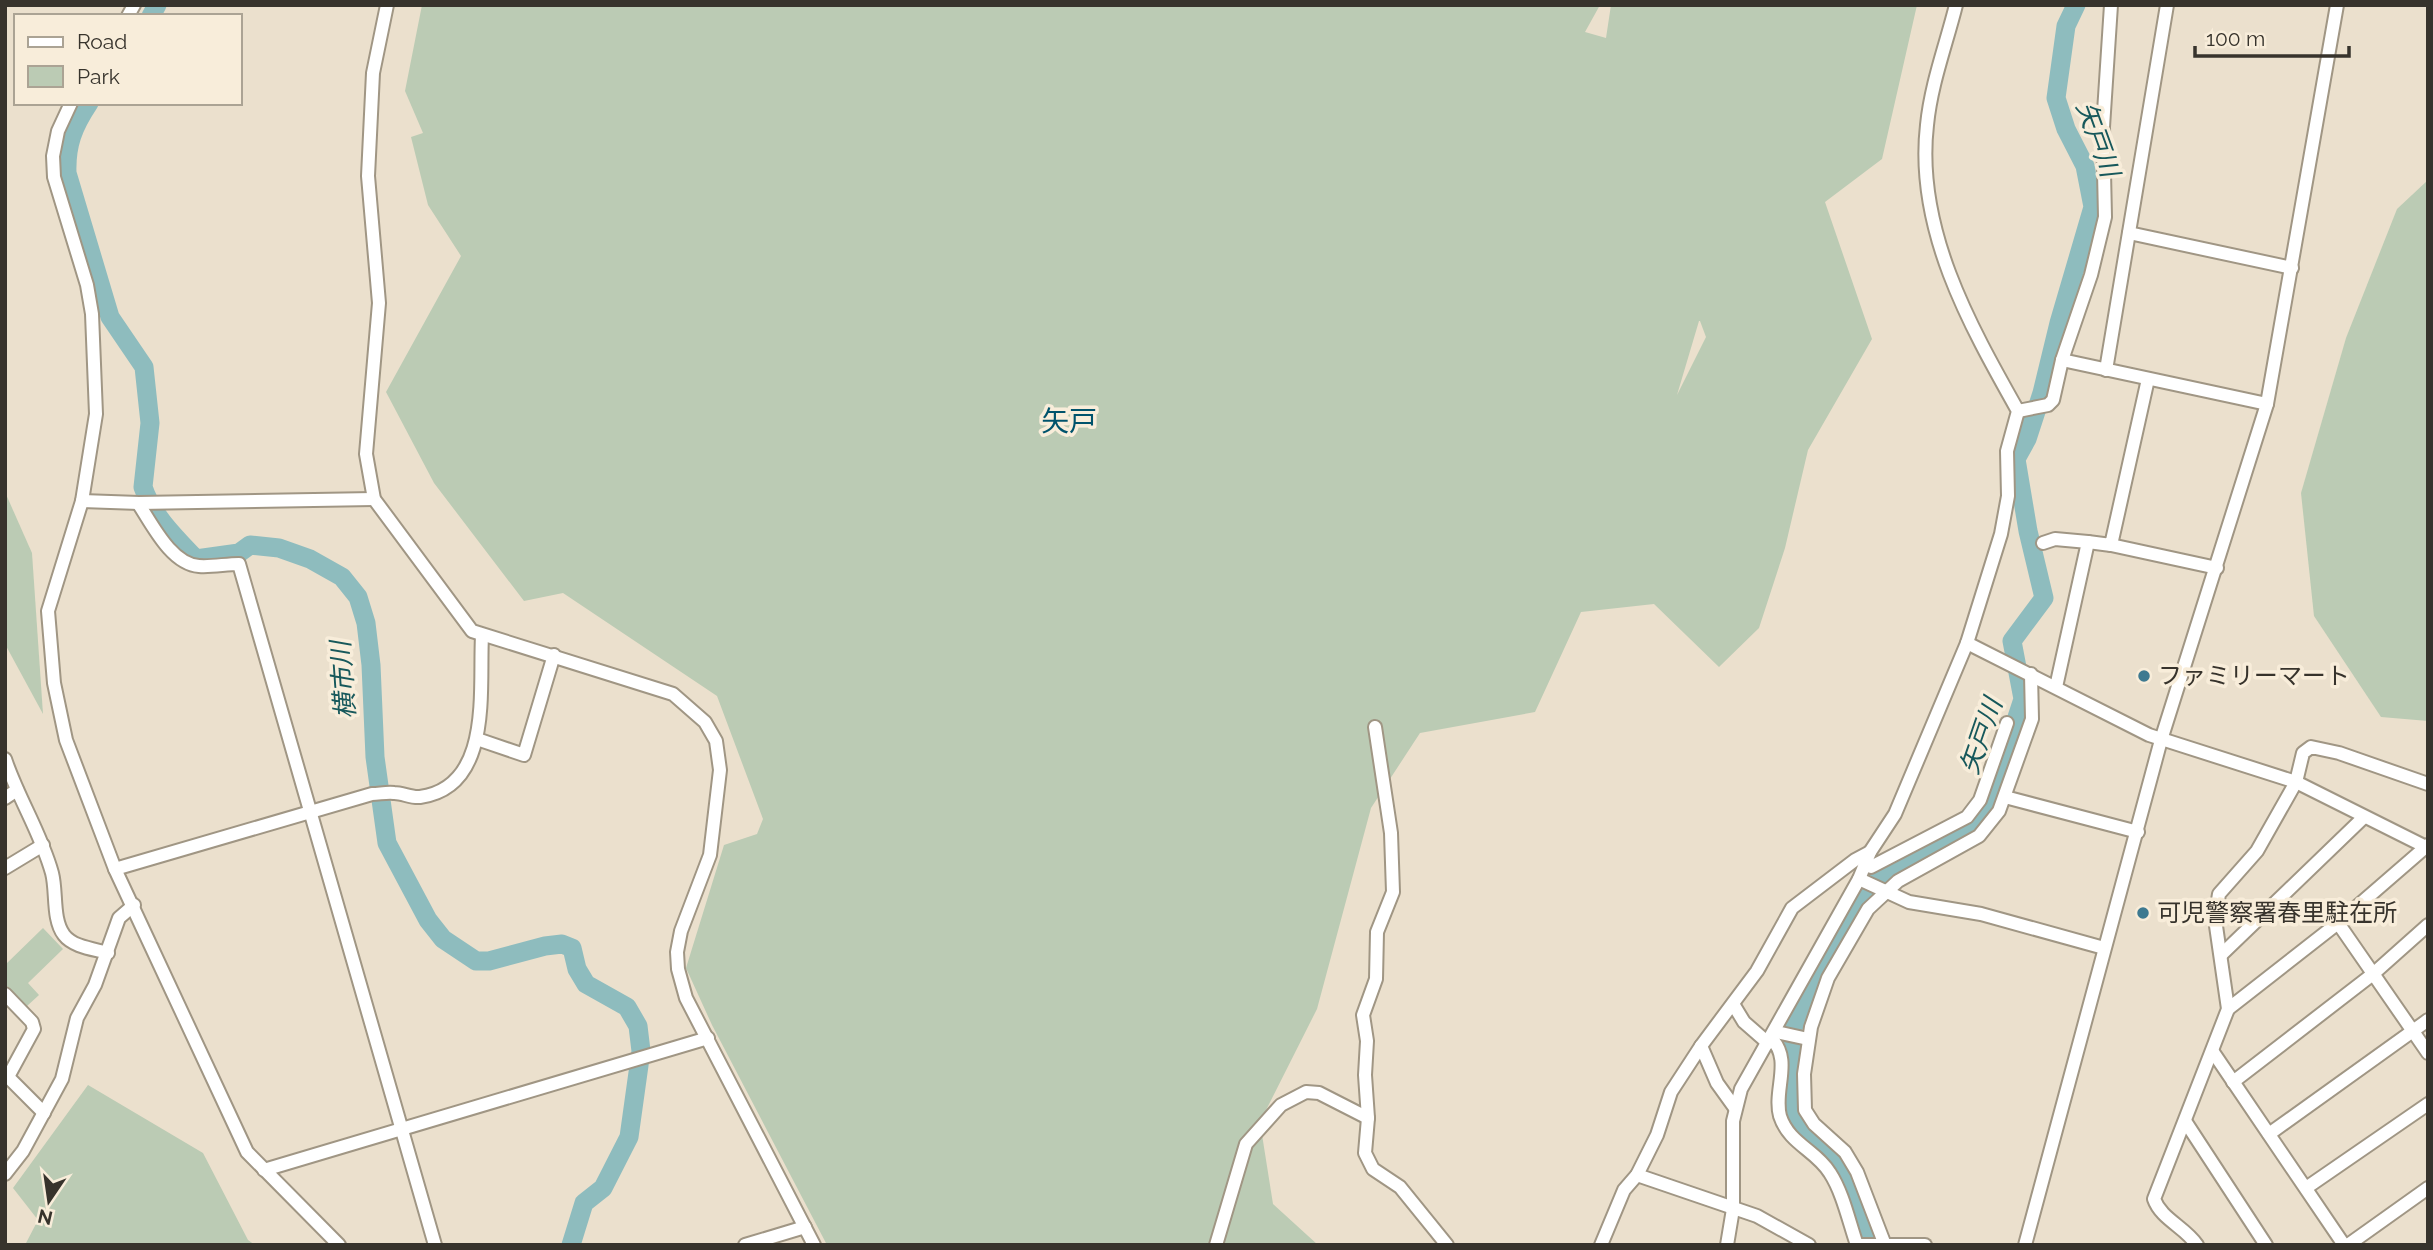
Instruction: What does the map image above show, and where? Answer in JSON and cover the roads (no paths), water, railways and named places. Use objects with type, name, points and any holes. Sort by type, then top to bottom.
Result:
[{"type":"street","points":[[387,5],[373,73],[368,176],[379,303],[366,454],[374,499],[461,621],[482,636],[554,655],[614,678],[673,694],[692,708],[716,741],[720,769],[710,855],[681,931],[677,952],[681,983],[814,1245]]},
{"type":"street","points":[[1727,1245],[1733,1209],[1735,1108],[1746,1079],[1772,1038],[1895,814],[1967,643],[2001,534],[2008,496],[2007,451],[2018,411],[1945,263],[1931,217],[1924,174],[1929,111],[1956,5]]},
{"type":"street","points":[[2018,411],[2048,405],[2053,400],[2062,360],[2091,275],[2105,217],[2103,127],[2111,5]]},
{"type":"street","points":[[2106,370],[2167,5]]},
{"type":"street","points":[[2025,1245],[2161,740],[2267,404],[2337,5]]},
{"type":"street","points":[[70,105],[58,131],[53,156],[58,197],[87,285],[92,314],[96,414],[82,501],[48,611],[54,683],[66,740],[116,869],[247,1152],[339,1245]]},
{"type":"street","points":[[2129,233],[2292,268]]},
{"type":"street","points":[[2062,360],[2267,404]]},
{"type":"street","points":[[2111,545],[2148,379]]},
{"type":"street","points":[[82,501],[164,503],[374,499]]},
{"type":"street","points":[[139,503],[159,534],[180,558],[200,566],[239,564],[404,1128],[435,1245]]},
{"type":"street","points":[[2043,542],[2055,539],[2111,545],[2217,569]]},
{"type":"street","points":[[2056,687],[2088,542]]},
{"type":"street","points":[[116,869],[372,794],[397,792],[419,797],[452,784],[467,767],[477,739],[482,636]]},
{"type":"street","points":[[1967,643],[2161,740],[2296,782],[2427,847],[2337,923],[2228,1009]]},
{"type":"street","points":[[477,739],[524,755],[554,655]]},
{"type":"street","points":[[1885,1245],[1857,1172],[1845,1152],[1814,1124],[1805,1110],[1804,1074],[1808,1039],[1822,993],[1862,917],[1911,873],[1979,836],[1999,811],[2032,719],[2031,674]]},
{"type":"street","points":[[1868,859],[1871,867],[1967,817],[1980,800],[2007,723]]},
{"type":"street","points":[[1375,727],[1391,833],[1393,892],[1377,932],[1376,979],[1363,1015],[1367,1041],[1365,1074],[1368,1118],[1365,1153],[1373,1169],[1400,1187],[1447,1245]]},
{"type":"street","points":[[2197,1245],[2190,1235],[2158,1210],[2154,1199],[2228,1009],[2215,919],[2219,894],[2258,851],[2296,782],[2303,753],[2317,747],[2428,784]]},
{"type":"street","points":[[5,759],[43,845],[53,877],[58,923],[64,935],[72,943],[108,953]]},
{"type":"street","points":[[5,798],[17,790]]},
{"type":"street","points":[[2005,797],[2138,832]]},
{"type":"street","points":[[2222,954],[2364,817]]},
{"type":"street","points":[[5,868],[43,845]]},
{"type":"street","points":[[1601,1245],[1624,1190],[1637,1175],[1657,1135],[1671,1092],[1700,1046],[1757,971],[1792,908],[1855,860],[1868,859]]},
{"type":"street","points":[[1859,879],[1909,902],[1981,914],[2104,948]]},
{"type":"street","points":[[5,1174],[44,1113],[65,1071],[73,1027],[108,953],[119,918],[134,905]]},
{"type":"street","points":[[2337,923],[2428,1053]]},
{"type":"street","points":[[2233,1082],[2373,974],[2428,925]]},
{"type":"street","points":[[5,994],[32,1022],[34,1029],[7,1074],[44,1113]]},
{"type":"street","points":[[1733,1004],[1744,1022],[1772,1038],[1808,1039]]},
{"type":"street","points":[[2269,1134],[2428,1020]]},
{"type":"street","points":[[264,1170],[708,1038]]},
{"type":"street","points":[[1772,1038],[1782,1054],[1781,1118],[1793,1139],[1815,1156],[1831,1175],[1859,1245],[1925,1245]]},
{"type":"street","points":[[1700,1046],[1717,1083],[1735,1108]]},
{"type":"street","points":[[2213,1052],[2346,1245],[2428,1188]]},
{"type":"street","points":[[1216,1245],[1246,1144],[1281,1105],[1306,1092],[1319,1093],[1368,1118]]},
{"type":"street","points":[[2306,1188],[2428,1104]]},
{"type":"street","points":[[2185,1121],[2266,1245]]},
{"type":"street","points":[[1637,1175],[1778,1225],[1797,1241],[1809,1245]]},
{"type":"street","points":[[746,1245],[805,1227]]},
{"type":"waterway","name":"横市川","points":[[152,14],[157,5]]},
{"type":"waterway","name":"矢戸川","points":[[1871,1245],[1838,1160],[1796,1124],[1789,1100],[1792,1030],[1830,942],[1862,891],[1978,816],[1999,772],[2023,699],[2012,641],[2044,598],[2028,531],[2016,459],[2027,439],[2042,393],[2059,323],[2093,207],[2085,166],[2066,129],[2056,98],[2066,26],[2076,5]]},
{"type":"waterway","name":"横市川","points":[[88,105],[72,136],[67,173],[110,317],[144,367],[150,423],[143,487],[152,507],[165,526],[196,559],[239,553],[250,545],[279,548],[310,559],[342,577],[358,597],[366,623],[371,665],[375,757],[387,843],[428,920],[443,939],[476,961],[489,961],[545,946],[562,944],[572,948],[577,969],[586,984],[627,1007],[638,1026],[641,1051],[629,1137],[603,1188],[584,1203],[571,1245]]},
{"type":"place","name":"ファミリーマート","points":[[2144,676]]},
{"type":"place","name":"可児警察署春里駐在所","points":[[2143,913]]},
{"type":"district","name":"矢戸","points":[[1069,421]]}]
